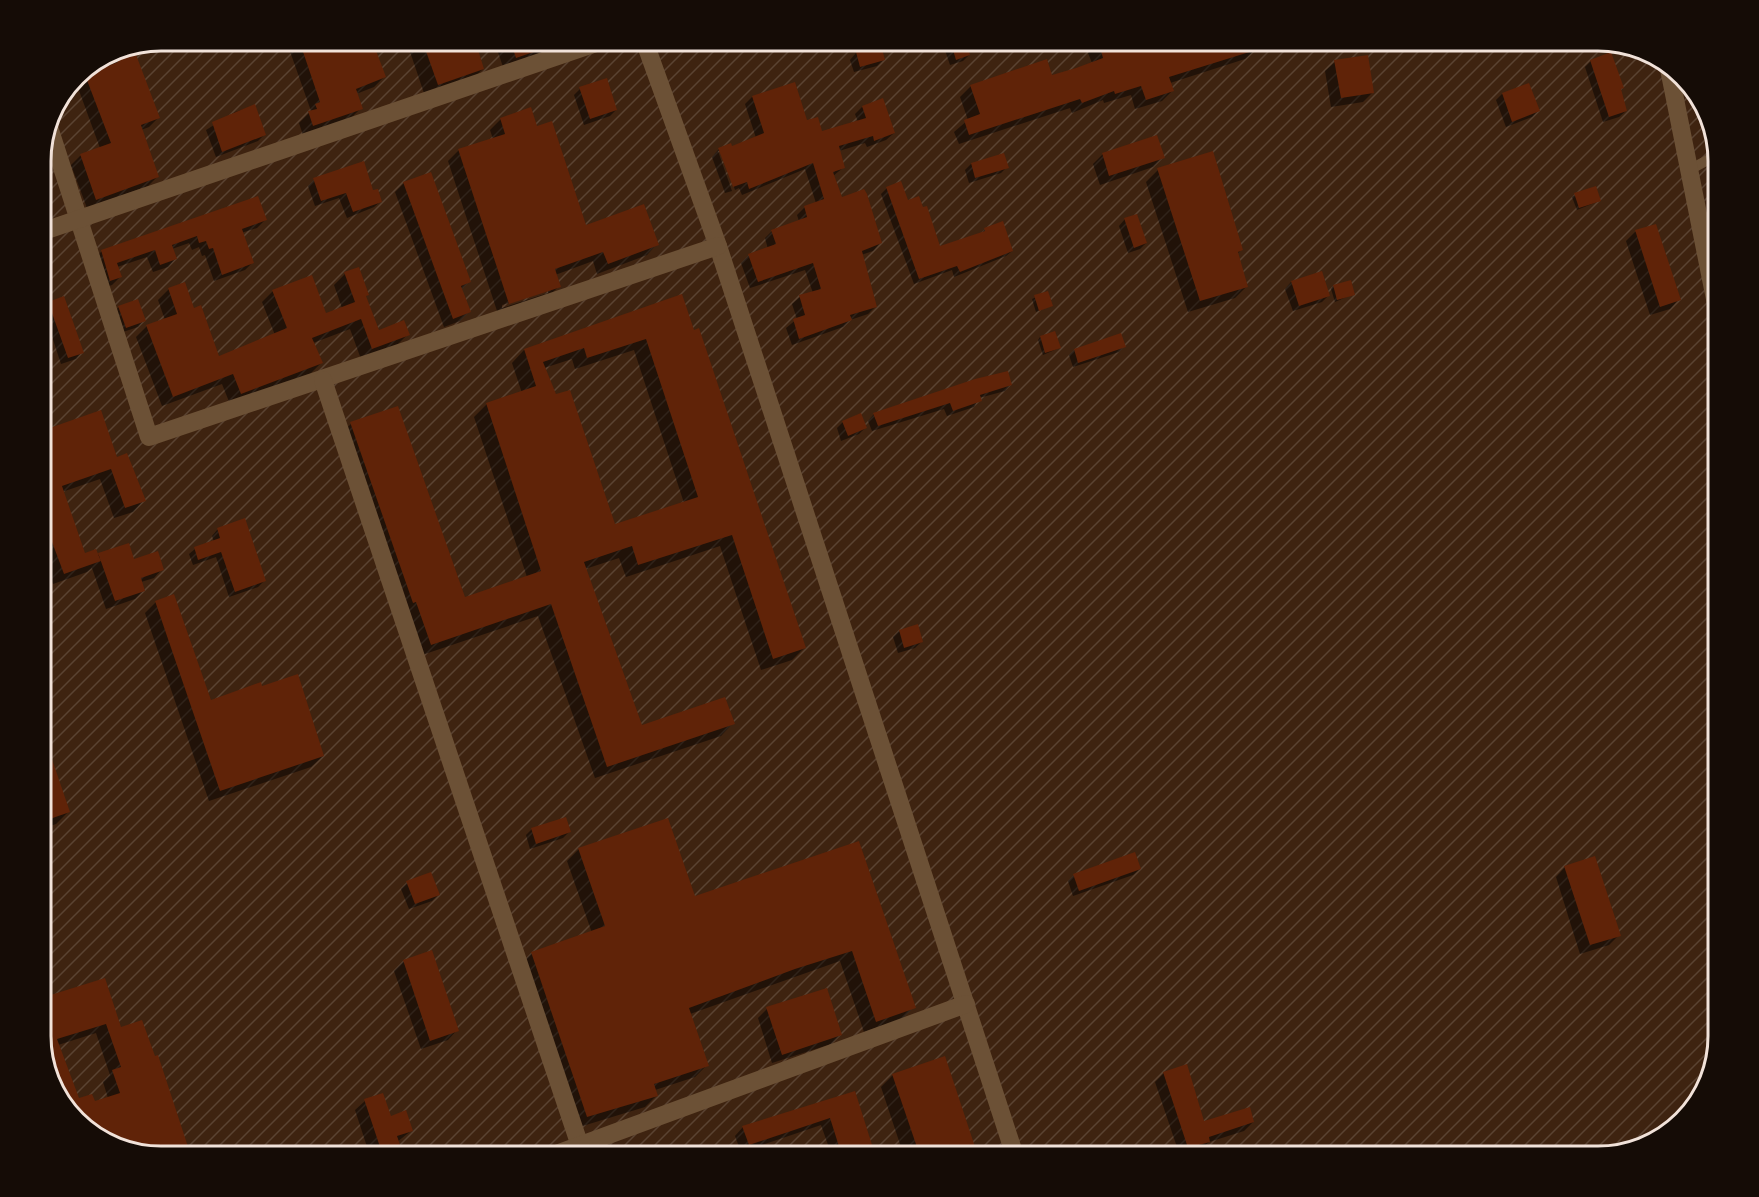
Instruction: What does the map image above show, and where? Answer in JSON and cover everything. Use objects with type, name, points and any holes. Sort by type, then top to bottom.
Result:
[{"type":"street","points":[[51,229],[572,51]]},
{"type":"street","points":[[648,51],[718,246],[1012,1146]]},
{"type":"street","points":[[1671,79],[1708,257]]},
{"type":"street","points":[[53,141],[149,437],[718,246]]},
{"type":"street","points":[[323,380],[580,1146],[966,1004]]},
{"type":"lane","points":[[1691,169],[1708,160]]},
{"type":"shaded area","points":[[153,51],[1606,51],[1634,57],[1659,69],[1676,83],[1700,119],[1708,160],[1708,1036],[1704,1065],[1690,1097],[1671,1119],[1647,1135],[1606,1146],[160,1146],[125,1140],[100,1128],[78,1109],[66,1091],[57,1072],[51,1044],[51,153],[59,119],[69,100],[88,78],[119,59]]},
{"type":"building","points":[[303,51],[376,51],[386,77],[356,89],[363,109],[313,126],[308,111],[317,109],[315,104],[320,102]]},
{"type":"building","points":[[426,51],[478,51],[484,69],[438,85]]},
{"type":"building","points":[[514,51],[537,51],[516,58]]},
{"type":"building","points":[[883,51],[885,60],[860,67],[856,52]]},
{"type":"building","points":[[953,51],[969,51],[970,55],[956,60]]},
{"type":"building","points":[[1101,51],[1253,51],[1169,77],[1174,91],[1146,100],[1141,86],[1115,94],[1114,91],[1082,103],[1080,99],[969,135],[964,120],[980,114],[970,85],[1047,59],[1052,75],[1103,58]]},
{"type":"building","points":[[1611,52],[1624,88],[1621,89],[1627,111],[1609,117],[1590,60]]},
{"type":"building","points":[[136,54],[160,118],[141,125],[159,177],[96,200],[80,154],[111,143],[87,79],[100,69],[118,62],[119,59]]},
{"type":"building","points":[[1368,55],[1374,93],[1341,98],[1334,60]]},
{"type":"building","points":[[607,78],[617,110],[590,119],[579,87]]},
{"type":"building","points":[[795,82],[807,120],[818,117],[822,131],[866,118],[862,106],[883,98],[895,133],[874,141],[873,136],[839,146],[845,168],[833,172],[842,197],[864,189],[867,194],[882,243],[862,251],[877,307],[850,315],[852,320],[799,339],[793,319],[805,315],[799,295],[821,289],[813,263],[758,282],[748,254],[776,244],[771,230],[807,217],[804,206],[824,199],[813,163],[749,189],[747,182],[733,187],[718,148],[731,143],[732,146],[764,133],[752,96]]},
{"type":"building","points":[[1529,83],[1540,111],[1512,122],[1502,93]]},
{"type":"building","points":[[255,104],[266,135],[222,152],[212,122]]},
{"type":"building","points":[[531,107],[537,126],[552,121],[586,225],[644,204],[659,245],[608,264],[603,252],[555,269],[561,287],[509,304],[458,149],[505,134],[500,118]]},
{"type":"building","points":[[1157,135],[1165,158],[1109,176],[1102,153]]},
{"type":"building","points":[[1213,151],[1243,250],[1238,252],[1248,287],[1200,301],[1157,168]]},
{"type":"building","points":[[1004,153],[1009,168],[975,178],[971,163]]},
{"type":"building","points":[[364,161],[373,190],[378,189],[382,202],[353,212],[346,193],[321,201],[313,178]]},
{"type":"building","points":[[431,172],[471,282],[461,286],[471,312],[453,319],[403,182]]},
{"type":"building","points":[[901,181],[908,200],[919,196],[923,207],[927,206],[940,246],[985,231],[984,228],[1003,221],[1013,251],[960,272],[957,266],[919,279],[886,187]]},
{"type":"building","points":[[1596,186],[1601,201],[1579,208],[1574,193]]},
{"type":"building","points":[[258,196],[267,220],[242,229],[254,263],[222,275],[213,248],[209,249],[206,241],[199,243],[197,236],[172,245],[177,259],[160,265],[155,250],[117,263],[122,277],[110,281],[101,250]]},
{"type":"building","points":[[1137,214],[1147,243],[1134,248],[1124,218]]},
{"type":"building","points":[[1656,224],[1681,300],[1660,307],[1635,230]]},
{"type":"building","points":[[359,267],[369,295],[366,296],[379,330],[404,320],[410,335],[372,349],[361,319],[312,338],[323,363],[241,394],[233,374],[173,397],[146,325],[177,314],[168,288],[185,282],[194,308],[201,305],[219,356],[287,328],[272,290],[312,275],[326,313],[355,302],[344,272]]},
{"type":"building","points":[[1322,271],[1330,296],[1299,306],[1291,281]]},
{"type":"building","points":[[1351,280],[1355,295],[1337,300],[1333,285]]},
{"type":"building","points":[[1048,291],[1053,306],[1039,311],[1034,295]]},
{"type":"building","points":[[682,294],[694,330],[699,328],[806,648],[773,659],[732,535],[638,565],[632,546],[584,562],[642,725],[725,697],[735,724],[607,767],[551,604],[431,645],[416,602],[413,603],[350,422],[398,406],[465,597],[541,571],[486,403],[536,386],[524,349]],"holes":[[[646,339],[698,497],[615,524],[570,390],[556,394],[543,362],[584,348],[587,358]]]},
{"type":"building","points":[[64,296],[84,353],[68,358],[51,310],[51,301]]},
{"type":"building","points":[[138,299],[146,321],[126,328],[118,306]]},
{"type":"building","points":[[1055,331],[1061,348],[1045,353],[1040,336]]},
{"type":"building","points":[[1121,333],[1126,347],[1078,363],[1074,349]]},
{"type":"building","points":[[1008,371],[1012,385],[980,395],[982,401],[953,411],[950,403],[878,426],[873,413],[975,379]]},
{"type":"building","points":[[101,410],[117,457],[127,453],[146,501],[125,508],[111,469],[62,486],[85,553],[96,549],[101,561],[64,574],[51,542],[51,428]]},
{"type":"building","points":[[861,413],[867,428],[848,436],[842,421]]},
{"type":"building","points":[[245,518],[266,581],[235,592],[221,552],[198,560],[194,547],[220,538],[217,528]]},
{"type":"building","points":[[129,543],[134,559],[158,551],[164,570],[141,578],[145,591],[115,601],[98,553]]},
{"type":"building","points":[[174,594],[211,700],[261,682],[262,686],[298,674],[324,756],[220,791],[155,601]]},
{"type":"building","points":[[918,624],[923,642],[904,648],[899,630]]},
{"type":"building","points":[[51,756],[70,812],[51,819]]},
{"type":"building","points":[[566,817],[571,832],[536,844],[531,828]]},
{"type":"building","points":[[668,818],[695,896],[859,841],[916,1008],[876,1022],[852,951],[795,969],[689,1008],[709,1066],[654,1084],[658,1096],[587,1117],[531,952],[605,926],[578,848]]},
{"type":"building","points":[[1135,852],[1141,869],[1079,891],[1073,874]]},
{"type":"building","points":[[1595,856],[1621,936],[1590,945],[1564,866]]},
{"type":"building","points":[[431,872],[440,895],[415,904],[406,881]]},
{"type":"building","points":[[432,950],[459,1031],[430,1041],[403,960]]},
{"type":"building","points":[[105,978],[121,1027],[142,1020],[155,1056],[158,1055],[188,1146],[146,1145],[125,1140],[100,1128],[78,1109],[59,1078],[53,1058],[51,995]],"holes":[[[106,1024],[121,1067],[112,1070],[120,1093],[95,1101],[92,1094],[79,1098],[57,1039]]]},
{"type":"building","points":[[827,988],[842,1035],[782,1055],[766,1007]]},
{"type":"building","points":[[945,1056],[975,1146],[917,1146],[892,1074]]},
{"type":"building","points":[[1187,1064],[1204,1121],[1250,1107],[1254,1122],[1209,1137],[1210,1142],[1187,1146],[1163,1072]]},
{"type":"building","points":[[855,1091],[872,1146],[839,1146],[830,1118],[749,1145],[742,1126]]},
{"type":"building","points":[[383,1093],[391,1116],[406,1110],[413,1131],[397,1136],[400,1146],[380,1146],[364,1099]]}]
